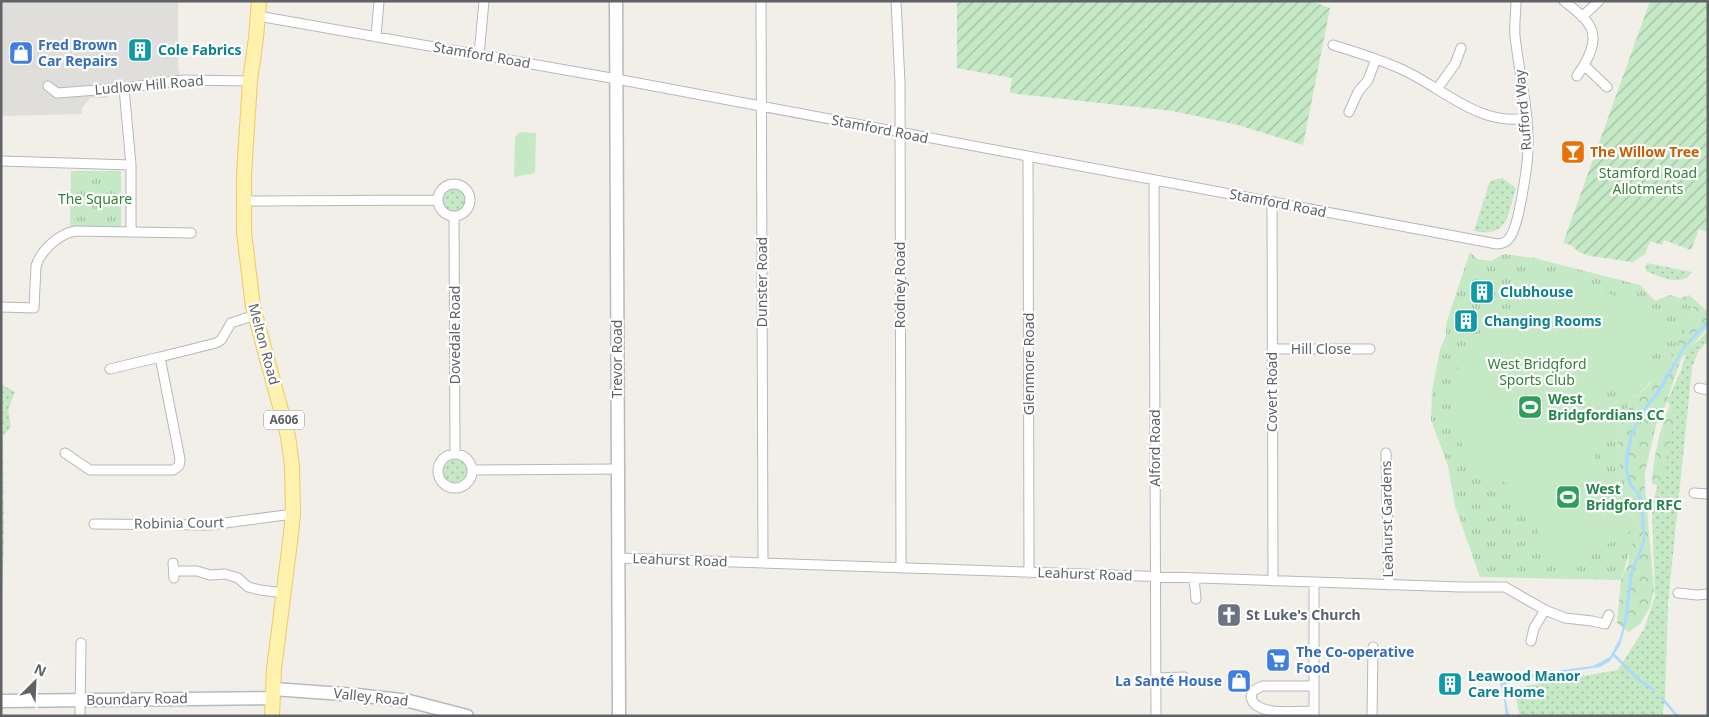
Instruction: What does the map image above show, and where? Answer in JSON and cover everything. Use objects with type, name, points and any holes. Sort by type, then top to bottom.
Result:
[{"type":"main road","name":"Melton Road","points":[[258,1],[250,81],[243,201],[248,275],[255,315],[288,436],[292,466],[292,514],[274,670],[272,716]]},
{"type":"street","points":[[376,36],[379,1]]},
{"type":"street","points":[[479,55],[484,1]]},
{"type":"street","name":"Trevor Road","points":[[616,1],[619,716]]},
{"type":"street","name":"Dunster Road","points":[[761,1],[763,563]]},
{"type":"street","name":"Rodney Road","points":[[896,1],[900,83],[901,568]]},
{"type":"street","name":"Rufford Way","points":[[1502,244],[1510,238],[1514,228],[1524,185],[1528,147],[1527,118],[1515,34],[1516,1]]},
{"type":"street","points":[[1564,1],[1591,27],[1594,36],[1594,46],[1577,76]]},
{"type":"street","points":[[1582,17],[1599,1]]},
{"type":"street","name":"Stamford Road","points":[[258,16],[616,79],[1502,244]]},
{"type":"street","points":[[1333,45],[1403,70],[1492,118],[1518,120],[1527,118]]},
{"type":"street","points":[[1437,89],[1455,64],[1461,48]]},
{"type":"street","points":[[1349,112],[1358,92],[1368,80],[1376,59]]},
{"type":"street","points":[[1584,65],[1607,88]]},
{"type":"street","name":"Ludlow Hill Road","points":[[48,86],[58,92],[78,95],[184,80],[250,81]]},
{"type":"street","points":[[124,88],[131,165],[131,232]]},
{"type":"street","name":"Glenmore Road","points":[[1028,156],[1029,572]]},
{"type":"street","points":[[1,161],[131,165]]},
{"type":"street","name":"Alford Road","points":[[1154,180],[1156,716]]},
{"type":"street","points":[[454,183],[464,186],[470,194],[470,205],[464,213],[454,216],[441,210],[438,200],[438,195],[444,187],[454,183]]},
{"type":"street","points":[[243,201],[438,200]]},
{"type":"street","name":"Covert Road","points":[[1272,202],[1273,581]]},
{"type":"street","name":"Dovedale Road","points":[[454,216],[455,454]]},
{"type":"street","points":[[1,307],[34,308],[38,260],[62,235],[76,231],[191,233]]},
{"type":"street","points":[[110,370],[216,343],[221,340],[230,323],[255,315]]},
{"type":"street","name":"Hill Close","points":[[1272,349],[1370,349]]},
{"type":"street","points":[[65,453],[90,470],[173,470],[179,466],[180,459],[160,357]]},
{"type":"street","name":"Leahurst Gardens","points":[[1386,453],[1389,585]]},
{"type":"street","points":[[455,454],[469,461],[472,470],[470,481],[461,487],[456,488],[446,485],[439,477],[439,466],[445,458],[455,454]]},
{"type":"street","points":[[472,470],[618,469]]},
{"type":"street","points":[[1694,493],[1708,494]]},
{"type":"street","name":"Robinia Court","points":[[94,524],[210,524],[292,514]]},
{"type":"street","name":"Leahurst Road","points":[[618,558],[1389,585],[1506,587],[1545,610],[1565,618],[1605,624],[1609,615]]},
{"type":"street","points":[[174,571],[197,571],[210,575],[225,574],[238,578],[248,586],[260,590],[284,593]]},
{"type":"street","points":[[1194,578],[1196,599]]},
{"type":"street","points":[[1314,582],[1314,686],[1314,713],[1262,710],[1255,705],[1251,697],[1257,688],[1262,686],[1314,686]]},
{"type":"street","points":[[1678,593],[1708,594]]},
{"type":"street","points":[[1531,641],[1530,626],[1545,610]]},
{"type":"street","points":[[80,716],[81,643]]},
{"type":"street","points":[[1372,716],[1373,647]]},
{"type":"street","points":[[1155,678],[1184,678]]},
{"type":"street","name":"Boundary Road","points":[[1,701],[273,693]]},
{"type":"street","name":"Valley Road","points":[[273,693],[357,695],[409,701],[467,716]]},
{"type":"shaded area","points":[[1,1],[178,1],[178,65],[180,79],[116,83],[107,98],[90,98],[82,108],[82,114],[1,116]]},
{"type":"green space","points":[[957,1],[1311,1],[1330,8],[1303,145],[1238,125],[1173,111],[1010,93],[1012,78],[957,68]]},
{"type":"green space","name":"Stamford Road Allotments","points":[[1650,1],[1708,1],[1708,232],[1699,229],[1691,250],[1664,240],[1662,245],[1650,241],[1645,254],[1633,262],[1590,256],[1579,252],[1571,245],[1563,243]]},
{"type":"green space","points":[[520,132],[536,133],[535,173],[514,177],[515,137]]},
{"type":"green space","name":"The Square","points":[[71,171],[121,171],[121,227],[70,226]]},
{"type":"green space","points":[[1502,178],[1516,188],[1505,222],[1494,231],[1474,231],[1490,181]]},
{"type":"green space","points":[[454,188],[459,189],[465,195],[465,205],[459,211],[454,212],[449,211],[443,205],[442,200],[443,195],[449,189]]},
{"type":"green space","name":"West Bridgford Sports Club","points":[[1470,252],[1477,259],[1491,261],[1504,254],[1534,258],[1640,285],[1655,301],[1670,295],[1680,298],[1697,311],[1660,371],[1651,382],[1630,399],[1617,436],[1618,458],[1622,479],[1631,491],[1635,504],[1633,520],[1639,526],[1621,580],[1480,577],[1455,506],[1448,466],[1431,420],[1432,391],[1440,349],[1446,336],[1446,324]]},
{"type":"green space","points":[[1647,263],[1692,272],[1683,279],[1670,280],[1646,271],[1645,266]]},
{"type":"green space","name":"West Bridgford Sports Club","points":[[1533,267],[1667,314],[1639,395],[1605,383],[1608,400],[1607,410],[1603,429],[1593,455],[1636,528],[1561,571],[1511,485],[1491,476],[1473,463],[1465,452],[1452,417],[1453,384],[1462,358],[1478,340],[1495,331],[1512,327]]},
{"type":"green space","points":[[1689,295],[1708,312],[1708,327],[1681,359],[1665,406],[1656,425],[1645,472],[1654,590],[1650,607],[1640,624],[1629,632],[1617,623],[1621,580],[1629,562],[1629,550],[1639,526],[1633,520],[1635,504],[1631,491],[1622,479],[1618,458],[1617,436],[1630,399],[1650,384],[1697,311],[1680,298]]},
{"type":"green space","points":[[1708,331],[1708,341],[1698,352],[1692,368],[1668,603],[1665,700],[1662,716],[1520,716],[1514,688],[1618,670],[1644,629],[1655,597],[1652,507],[1675,416],[1667,401],[1681,371],[1686,352]]},
{"type":"green space","points":[[1,384],[15,392],[8,410],[11,427],[3,436],[4,537],[1,624]]},
{"type":"green space","points":[[1670,407],[1675,416],[1661,486],[1652,484],[1654,465],[1657,446]]},
{"type":"green space","points":[[455,459],[464,462],[467,471],[464,480],[455,483],[446,480],[443,471],[446,462]]},
{"type":"water","points":[[1708,319],[1708,324],[1684,349],[1662,389],[1646,410],[1633,434],[1628,470],[1632,484],[1641,495],[1645,541],[1633,573],[1627,621],[1620,645],[1610,661],[1600,667],[1509,680],[1505,693],[1509,716],[1506,716],[1503,693],[1499,682],[1511,677],[1593,666],[1610,657],[1620,638],[1624,621],[1629,576],[1643,540],[1637,494],[1629,485],[1625,470],[1625,456],[1631,432],[1682,348]]},
{"type":"waterway","points":[[1614,655],[1639,680],[1654,690]]},
{"type":"waterway","points":[[1662,698],[1677,716]]},
{"type":"place","name":"Cole Fabrics","points":[[140,50]]},
{"type":"place","name":"Fred Brown Car Repairs","points":[[21,53]]},
{"type":"place","name":"The Willow Tree","points":[[1573,152]]},
{"type":"place","name":"Clubhouse","points":[[1482,292]]},
{"type":"place","name":"Changing Rooms","points":[[1466,321]]},
{"type":"place","name":"West Bridgfordians CC","points":[[1530,407]]},
{"type":"place","name":"West Bridgford RFC","points":[[1568,497]]},
{"type":"place","name":"St Luke's Church","points":[[1229,615]]},
{"type":"place","name":"The Co-operative Food","points":[[1278,660]]},
{"type":"place","name":"La Santé House","points":[[1239,681]]},
{"type":"place","name":"Leawood Manor Care Home","points":[[1450,684]]}]
